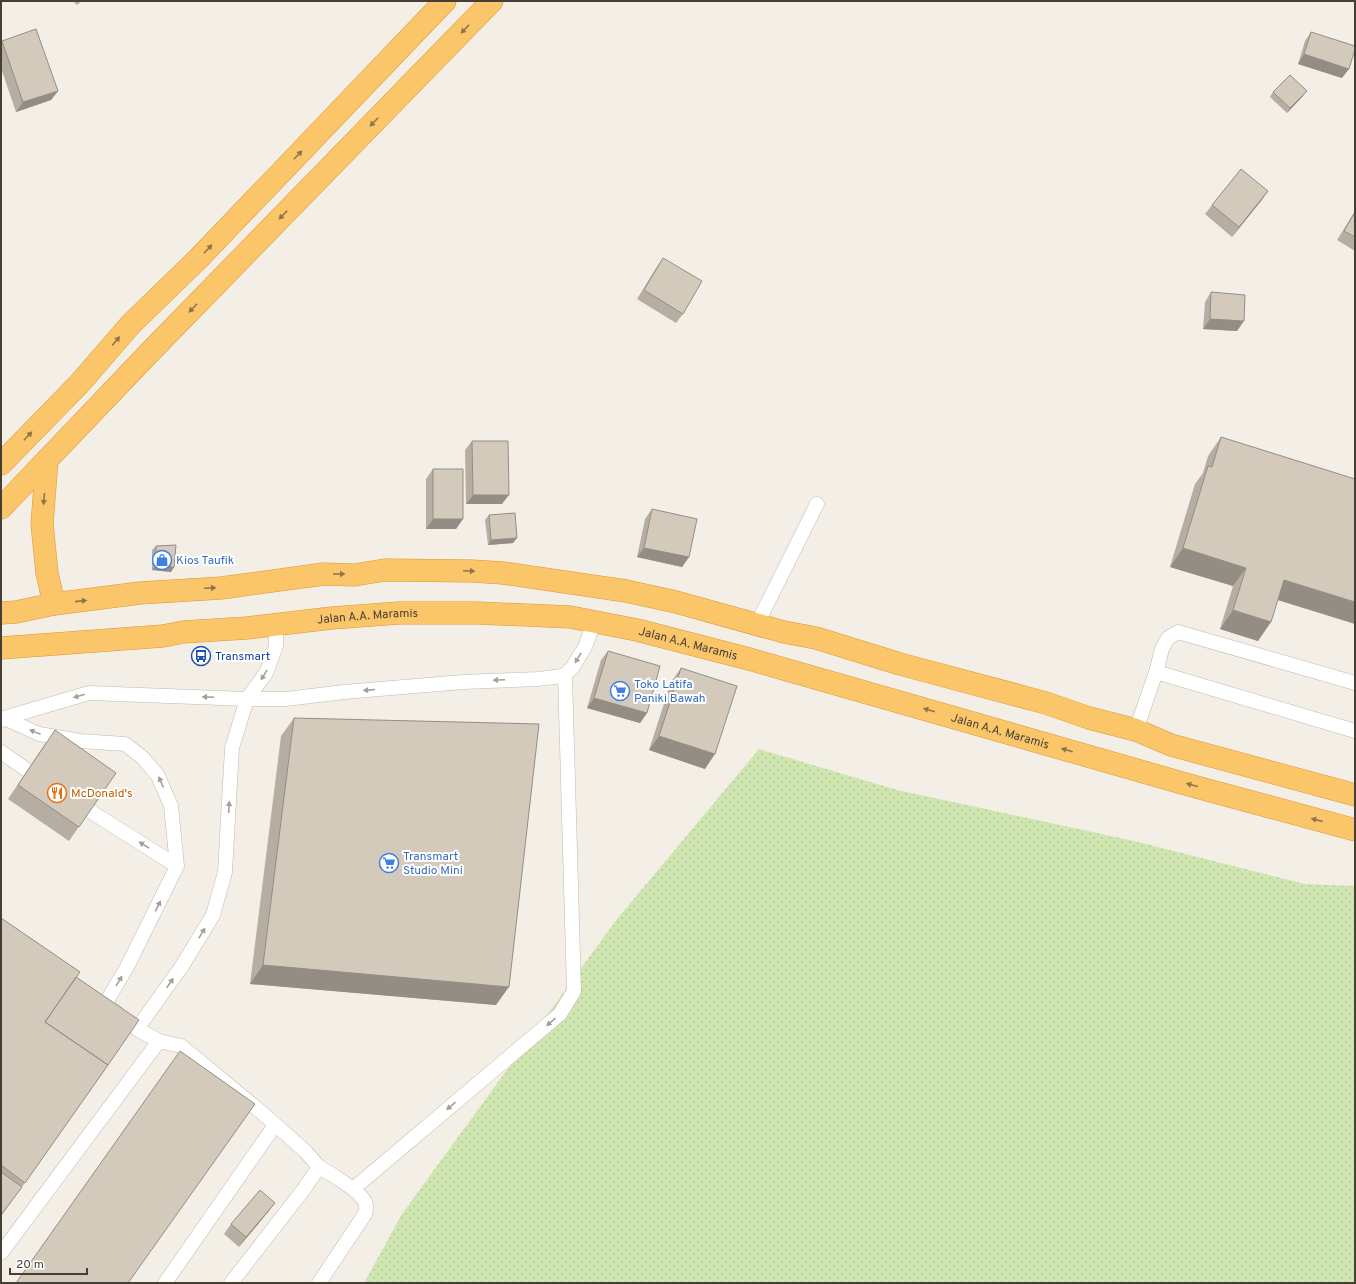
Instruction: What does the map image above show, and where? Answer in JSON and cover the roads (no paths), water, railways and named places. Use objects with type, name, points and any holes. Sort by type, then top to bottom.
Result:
[{"type":"highway","points":[[1,464],[79,384],[131,324],[198,259],[446,1]]},
{"type":"highway","points":[[1,508],[151,351],[492,1]]},
{"type":"highway","points":[[131,324],[151,351]]},
{"type":"highway","points":[[47,460],[42,524],[47,574],[54,604]]},
{"type":"highway","points":[[1,613],[16,612],[54,604],[100,600],[140,593],[220,588],[324,574],[354,574],[385,570],[472,571],[503,573],[626,591],[676,602],[784,632],[816,638],[900,664],[1046,703],[1088,718],[1136,730],[1171,745],[1355,795]]},
{"type":"highway","name":"Jalan A.A. Maramis","points":[[1,648],[163,636],[183,632],[247,628],[400,613],[444,612],[570,617],[637,630],[749,659],[1189,785],[1355,830]]},
{"type":"lane","points":[[757,624],[818,504]]},
{"type":"lane","points":[[3,719],[89,693],[286,699],[344,692],[496,680],[538,679],[564,675],[572,668],[585,646],[594,622]]},
{"type":"lane","points":[[137,1029],[182,966],[212,915],[225,872],[232,748],[247,699],[266,673],[276,646],[276,624]]},
{"type":"lane","points":[[1136,730],[1156,672],[1162,649],[1168,638],[1178,632],[1355,683]]},
{"type":"lane","points":[[1156,672],[1355,731]]},
{"type":"lane","points":[[353,1189],[560,1014],[574,991],[564,675]]},
{"type":"lane","points":[[3,719],[39,734],[80,741],[125,744],[143,758],[158,776],[171,806],[177,866],[127,967],[105,1004]]},
{"type":"lane","points":[[1,752],[27,770]]},
{"type":"lane","points":[[90,811],[177,866]]},
{"type":"lane","points":[[93,995],[137,1029],[159,1041],[181,1046],[305,1151],[319,1167],[353,1189],[364,1200],[366,1208],[365,1214],[319,1283]]},
{"type":"lane","points":[[1,1253],[159,1041]]},
{"type":"lane","points":[[166,1283],[275,1125]]},
{"type":"lane","points":[[231,1283],[304,1189],[319,1167]]},
{"type":"place","name":"Kios Taufik","points":[[162,560]]},
{"type":"place","name":"Transmart","points":[[201,656]]},
{"type":"place","name":"Toko Latifa Paniki Bawah","points":[[620,691]]},
{"type":"place","name":"McDonald's","points":[[57,793]]},
{"type":"place","name":"Transmart Studio Mini","points":[[389,863]]}]
